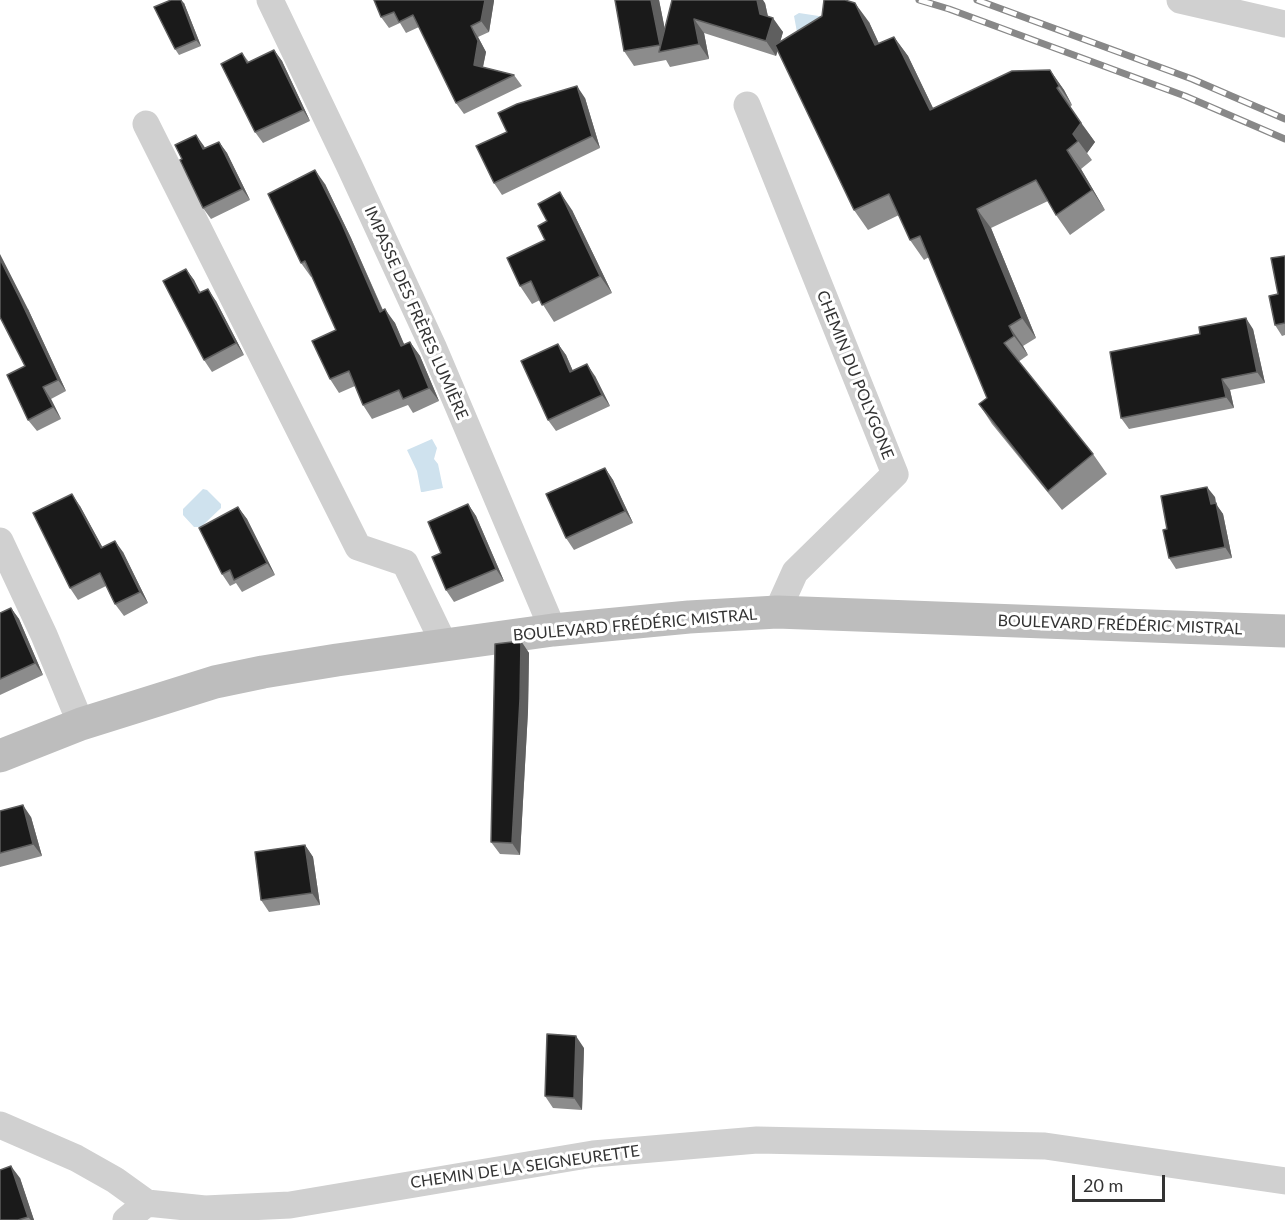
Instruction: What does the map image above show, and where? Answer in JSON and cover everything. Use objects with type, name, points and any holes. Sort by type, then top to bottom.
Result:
[{"type":"main road","name":"BOULEVARD FRÉDÉRIC MISTRAL","points":[[0,756],[81,724],[215,682],[305,665],[553,630],[689,617],[777,612],[1285,631]]},
{"type":"street","name":"IMPASSE DES FRÈRES LUMIÈRE","points":[[270,0],[434,349],[553,630]]},
{"type":"street","points":[[1180,0],[1285,24]]},
{"type":"street","name":"CHEMIN DU POLYGONE","points":[[747,105],[895,474],[795,572],[777,612]]},
{"type":"street","points":[[146,124],[358,547],[405,563],[444,645]]},
{"type":"street","points":[[0,541],[44,635],[81,724]]},
{"type":"street","name":"CHEMIN DE LA SEIGNEURETTE","points":[[0,1125],[76,1158],[115,1180],[147,1203],[205,1209],[290,1205],[593,1154],[757,1140],[1045,1146],[1285,1181]]},
{"type":"street","points":[[126,1220],[147,1203]]},
{"type":"water","points":[[799,13],[832,18],[799,43],[794,16]]},
{"type":"water","points":[[432,439],[437,448],[434,459],[438,464],[443,488],[421,492],[417,471],[407,450]]},
{"type":"water","points":[[203,489],[221,504],[221,508],[201,527],[194,527],[183,515],[183,509]]},
{"type":"building","points":[[171,0],[181,0],[196,40],[175,49],[154,7]]},
{"type":"building","points":[[374,0],[485,0],[481,21],[471,26],[478,41],[474,65],[514,75],[456,103],[413,15],[399,22],[394,12],[381,17]]},
{"type":"building","points":[[615,0],[651,0],[660,45],[624,51]]},
{"type":"building","points":[[672,0],[757,0],[760,14],[773,18],[766,41],[694,19],[699,44],[659,52]]},
{"type":"building","points":[[824,0],[845,0],[855,3],[875,45],[894,37],[930,110],[1012,71],[1050,70],[1059,86],[1057,88],[1081,123],[1073,134],[1078,141],[1067,150],[1092,190],[1056,215],[1036,180],[977,209],[1022,318],[1009,326],[1014,336],[1004,343],[1093,454],[1048,491],[979,404],[987,398],[920,236],[910,240],[889,194],[854,210],[775,45],[822,16]]},
{"type":"building","points":[[274,50],[303,110],[255,132],[221,64],[242,53],[247,63]]},
{"type":"building","points":[[577,86],[592,136],[494,183],[476,146],[507,132],[498,113],[517,104]]},
{"type":"building","points":[[196,135],[203,149],[219,142],[242,189],[203,208],[175,145]]},
{"type":"building","points":[[315,170],[342,224],[380,312],[385,309],[401,346],[410,342],[429,388],[403,399],[399,390],[363,405],[349,371],[330,379],[312,341],[336,330],[305,261],[301,263],[268,194]]},
{"type":"building","points":[[560,192],[600,276],[542,305],[531,281],[520,286],[507,258],[545,240],[538,226],[547,221],[538,204]]},
{"type":"building","points":[[1285,256],[1285,323],[1275,325],[1269,296],[1278,294],[1271,258]]},
{"type":"building","points":[[0,259],[58,380],[43,387],[53,407],[28,420],[7,375],[25,366],[0,317]]},
{"type":"building","points":[[186,269],[199,293],[208,289],[236,343],[204,360],[163,281]]},
{"type":"building","points":[[1246,318],[1257,372],[1222,379],[1226,397],[1121,418],[1110,352],[1200,334],[1199,327]]},
{"type":"building","points":[[558,344],[570,372],[587,364],[602,395],[548,420],[521,361]]},
{"type":"building","points":[[605,468],[625,511],[566,538],[546,494]]},
{"type":"building","points":[[1207,487],[1211,504],[1216,503],[1225,547],[1169,558],[1163,530],[1167,529],[1161,496]]},
{"type":"building","points":[[72,494],[101,548],[115,541],[140,592],[115,604],[100,573],[70,588],[33,513]]},
{"type":"building","points":[[468,504],[496,569],[446,590],[432,557],[441,553],[428,522]]},
{"type":"building","points":[[238,507],[267,563],[234,580],[230,570],[222,574],[199,528]]},
{"type":"building","points":[[11,608],[35,663],[0,679],[0,613]]},
{"type":"building","points":[[521,641],[512,843],[491,842],[495,644]]},
{"type":"building","points":[[23,805],[33,844],[0,853],[0,811]]},
{"type":"building","points":[[305,845],[312,893],[261,900],[255,852]]},
{"type":"building","points":[[547,1034],[576,1036],[574,1098],[545,1096]]},
{"type":"building","points":[[11,1166],[28,1217],[18,1220],[0,1220],[0,1170]]},
{"type":"railway","points":[[919,0],[1185,96],[1285,139]]},
{"type":"railway","points":[[977,0],[1192,79],[1285,119]]}]
